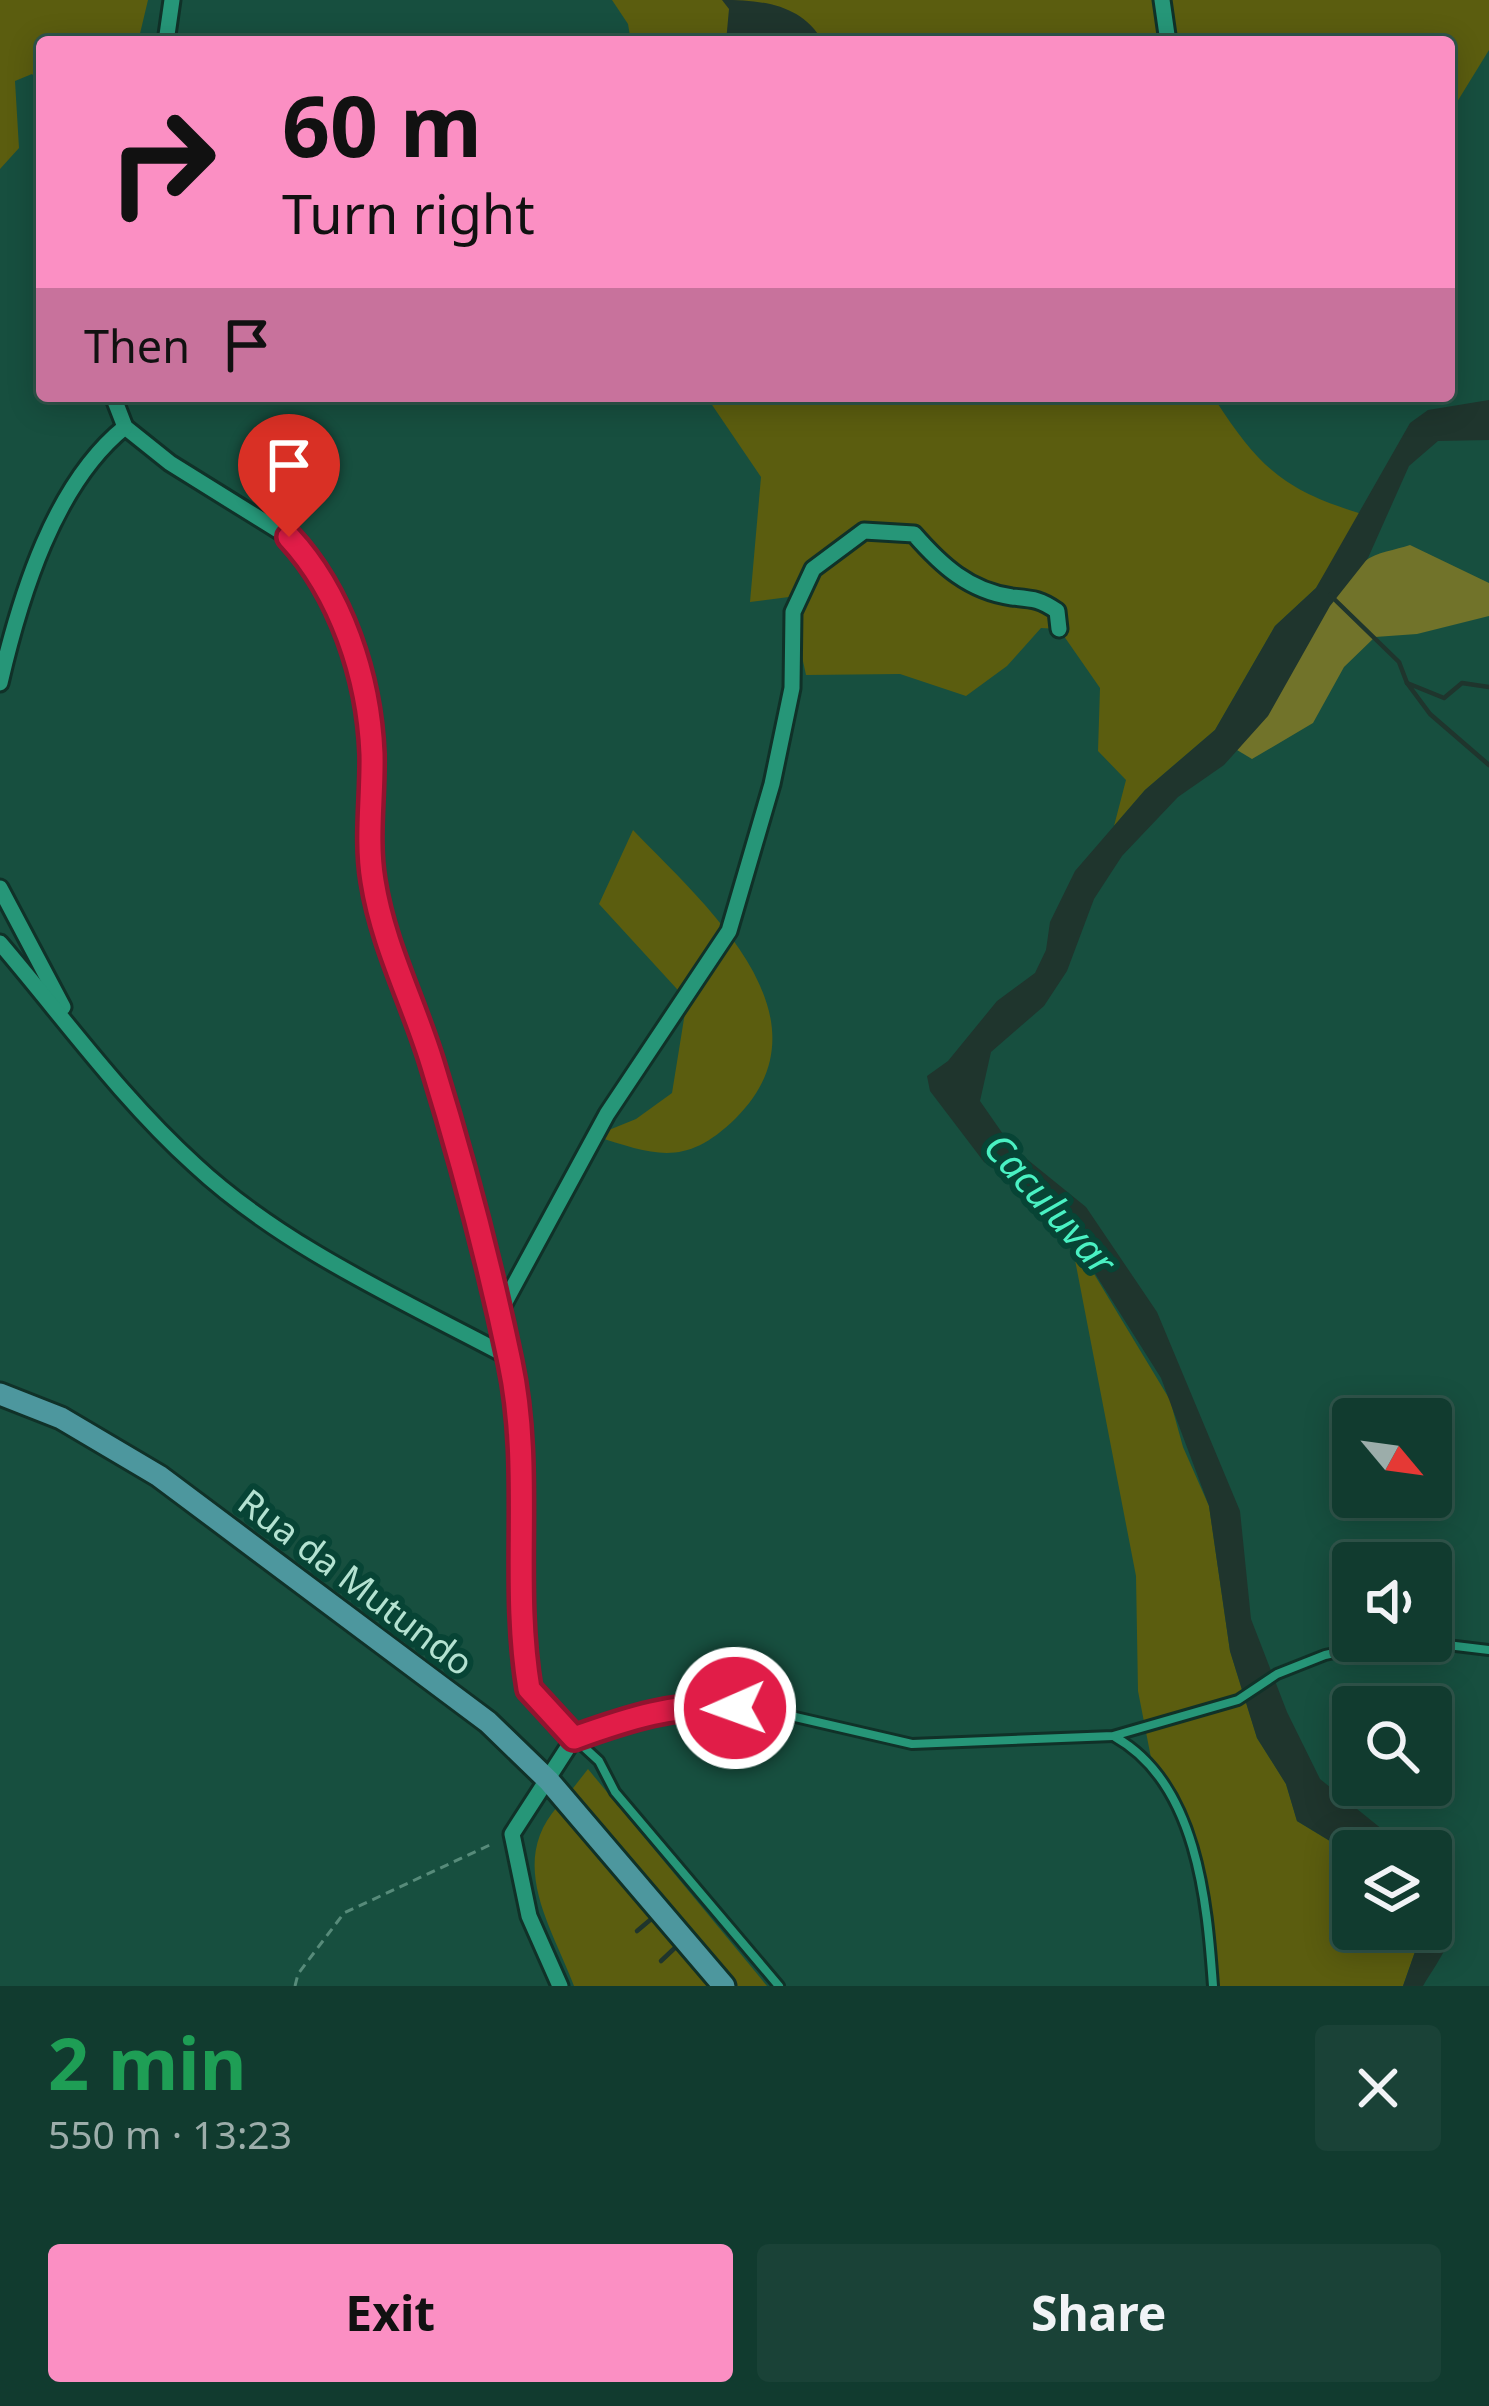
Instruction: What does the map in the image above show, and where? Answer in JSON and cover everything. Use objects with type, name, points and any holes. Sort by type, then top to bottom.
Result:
[{"type":"main road","name":"Rua da Mutundo","points":[[0,1394],[61,1418],[159,1476],[488,1722],[549,1781],[724,1986]]},
{"type":"street","points":[[167,36],[172,0]]},
{"type":"street","points":[[1162,0],[1167,36]]},
{"type":"street","points":[[115,402],[125,427],[170,463],[289,537],[313,563],[337,609],[361,678],[372,752],[372,880],[387,942],[441,1091],[509,1357],[522,1451],[526,1675],[529,1689],[574,1738],[512,1834],[530,1916],[560,1986]]},
{"type":"street","points":[[0,683],[12,631],[77,478],[125,427]]},
{"type":"street","points":[[499,1313],[607,1114],[730,931],[772,784],[792,688],[793,612],[813,569],[864,531],[914,534],[943,567],[973,585],[1011,596],[1036,596],[1057,611],[1059,629]]},
{"type":"street","points":[[0,888],[76,1032]]},
{"type":"street","points":[[0,943],[118,1088],[197,1168],[290,1234],[509,1357]]},
{"type":"lane","points":[[1452,1646],[1489,1650]]},
{"type":"lane","points":[[779,1986],[615,1792],[599,1761],[574,1738],[642,1714],[706,1705],[765,1710],[912,1744],[1113,1736],[1238,1700],[1277,1674],[1332,1654]]},
{"type":"lane","points":[[1113,1736],[1152,1763],[1172,1796],[1203,1892],[1213,1986]]},
{"type":"path","points":[[295,1986],[298,1974],[344,1913],[512,1834]]},
{"type":"shaded area","points":[[0,0],[148,0],[139,36],[36,36],[36,78],[32,74],[15,81],[19,148],[0,169]]},
{"type":"shaded area","points":[[612,0],[1489,0],[1489,50],[1455,105],[1455,36],[630,36]]},
{"type":"shaded area","points":[[710,402],[1217,402],[1261,461],[1277,474],[1313,496],[1362,514],[1316,588],[1275,626],[1215,730],[1145,790],[1114,826],[1126,780],[1098,751],[1100,688],[1059,629],[1041,628],[1007,666],[966,696],[900,674],[806,675],[789,597],[750,602],[761,477]]},
{"type":"shaded area","points":[[1410,545],[1489,583],[1489,616],[1417,634],[1375,637],[1344,667],[1313,723],[1252,759],[1237,750],[1345,581],[1370,558]]},
{"type":"shaded area","points":[[633,830],[723,927],[749,964],[766,1002],[772,1041],[763,1080],[736,1118],[701,1145],[685,1151],[653,1152],[594,1136],[636,1119],[672,1093],[687,1000],[599,904]]},
{"type":"shaded area","points":[[1070,1234],[1170,1400],[1183,1447],[1209,1506],[1230,1651],[1257,1738],[1286,1784],[1297,1821],[1332,1842],[1332,1950],[1416,1950],[1403,1986],[1213,1986],[1212,1941],[1188,1839],[1152,1763],[1138,1691],[1136,1576]]},
{"type":"shaded area","points":[[588,1769],[767,1986],[737,1986],[570,1792]]},
{"type":"shaded area","points":[[558,1806],[714,1986],[574,1986],[546,1918],[535,1872],[543,1828]]},
{"type":"water","points":[[722,0],[780,7],[804,19],[819,36],[727,36],[729,9]]},
{"type":"water","name":"Caculuvar","points":[[1489,400],[1489,440],[1438,441],[1409,466],[1368,558],[1330,606],[1268,716],[1224,765],[1178,797],[1122,856],[1094,899],[1067,971],[1044,1006],[991,1052],[980,1101],[1012,1147],[1086,1207],[1157,1312],[1240,1511],[1251,1619],[1287,1712],[1320,1779],[1332,1789],[1332,1806],[1353,1806],[1383,1830],[1332,1830],[1332,1842],[1297,1821],[1286,1784],[1257,1738],[1230,1651],[1209,1506],[1161,1378],[1070,1234],[1046,1216],[1024,1187],[984,1162],[930,1091],[927,1076],[948,1061],[997,1001],[1035,973],[1046,950],[1050,922],[1075,871],[1145,790],[1215,730],[1275,626],[1316,588],[1410,423],[1428,410]]},
{"type":"water","points":[[1416,1950],[1445,1950],[1423,1986],[1403,1986]]},
{"type":"waterway","points":[[1330,595],[1399,662],[1407,683]]},
{"type":"waterway","points":[[1489,687],[1462,683],[1444,698],[1407,683],[1430,714],[1489,765]]},
{"type":"waterway","points":[[637,1931],[656,1915]]},
{"type":"waterway","points":[[661,1961],[679,1944]]},
{"type":"route","points":[[289,537],[313,563],[337,609],[361,678],[372,752],[372,880],[387,942],[441,1091],[509,1357],[522,1451],[524,1661],[529,1689],[574,1738],[642,1714],[706,1705],[735,1708]]}]
